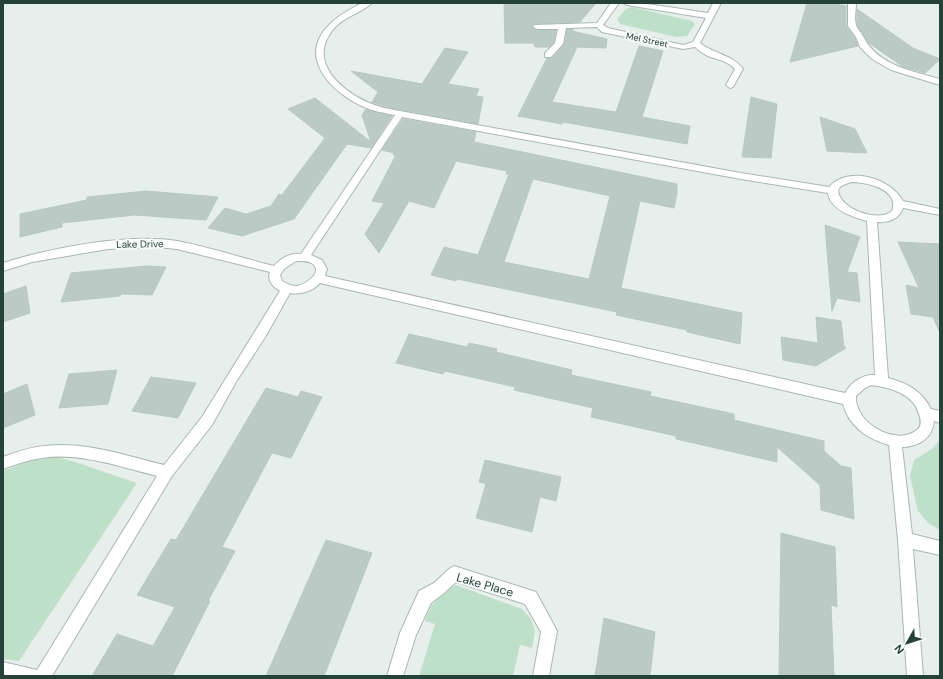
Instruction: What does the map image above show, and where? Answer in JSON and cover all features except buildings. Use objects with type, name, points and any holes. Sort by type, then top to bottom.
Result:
[{"type":"street","points":[[368,3],[346,15],[329,30],[321,46],[320,60],[325,73],[347,94],[365,104],[400,114],[734,175],[833,191]]},
{"type":"street","points":[[599,25],[615,3]]},
{"type":"street","points":[[627,3],[710,16]]},
{"type":"street","points":[[717,3],[696,44],[707,52],[737,66],[739,69],[730,85]]},
{"type":"street","points":[[852,3],[852,26],[863,44],[876,57],[894,68],[940,82]]},
{"type":"street","name":"Mel Street","points":[[537,26],[562,27],[599,25],[605,30],[683,47],[696,44]]},
{"type":"street","points":[[548,55],[559,44],[562,27]]},
{"type":"street","points":[[304,256],[400,114]]},
{"type":"street","points":[[850,179],[871,181],[890,191],[896,197],[899,204],[899,210],[889,218],[872,219],[862,217],[844,209],[833,197],[833,191],[835,185],[841,181],[850,179]]},
{"type":"street","points":[[899,204],[940,212]]},
{"type":"street","points":[[872,219],[882,380]]},
{"type":"street","name":"Lake Drive","points":[[3,267],[31,258],[108,245],[157,243],[177,244],[276,270]]},
{"type":"street","points":[[304,256],[317,261],[321,268],[321,274],[318,279],[304,288],[296,290],[287,289],[280,286],[274,276],[276,270],[280,264],[287,260],[304,256]]},
{"type":"street","points":[[318,279],[849,401]]},
{"type":"street","points":[[43,676],[167,472],[207,421],[232,378],[263,331],[287,289]]},
{"type":"street","points":[[882,380],[904,388],[922,404],[928,423],[925,432],[918,438],[907,441],[895,441],[881,437],[869,430],[859,421],[852,411],[849,401],[855,386],[862,382],[882,380]]},
{"type":"street","points":[[926,413],[940,417]]},
{"type":"street","points":[[895,441],[905,540],[915,676]]},
{"type":"street","points":[[3,463],[21,456],[52,451],[75,452],[167,472]]},
{"type":"street","points":[[905,540],[940,548]]},
{"type":"street","name":"Lake Place","points":[[395,676],[408,633],[425,597],[439,588],[454,574],[530,598],[549,631],[541,676]]},
{"type":"street","points":[[3,670],[32,676]]},
{"type":"green space","points":[[632,7],[692,21],[695,24],[687,36],[676,37],[620,24],[617,19],[626,9]]},
{"type":"green space","points":[[940,440],[940,530],[928,523],[918,511],[910,476],[914,460],[932,449]]},
{"type":"green space","points":[[57,457],[137,483],[19,661],[3,659],[3,471],[29,461]]},
{"type":"green space","points":[[456,585],[522,609],[531,619],[535,631],[532,648],[520,645],[513,676],[419,676],[435,624],[425,621],[427,615],[436,599],[445,591]]}]
